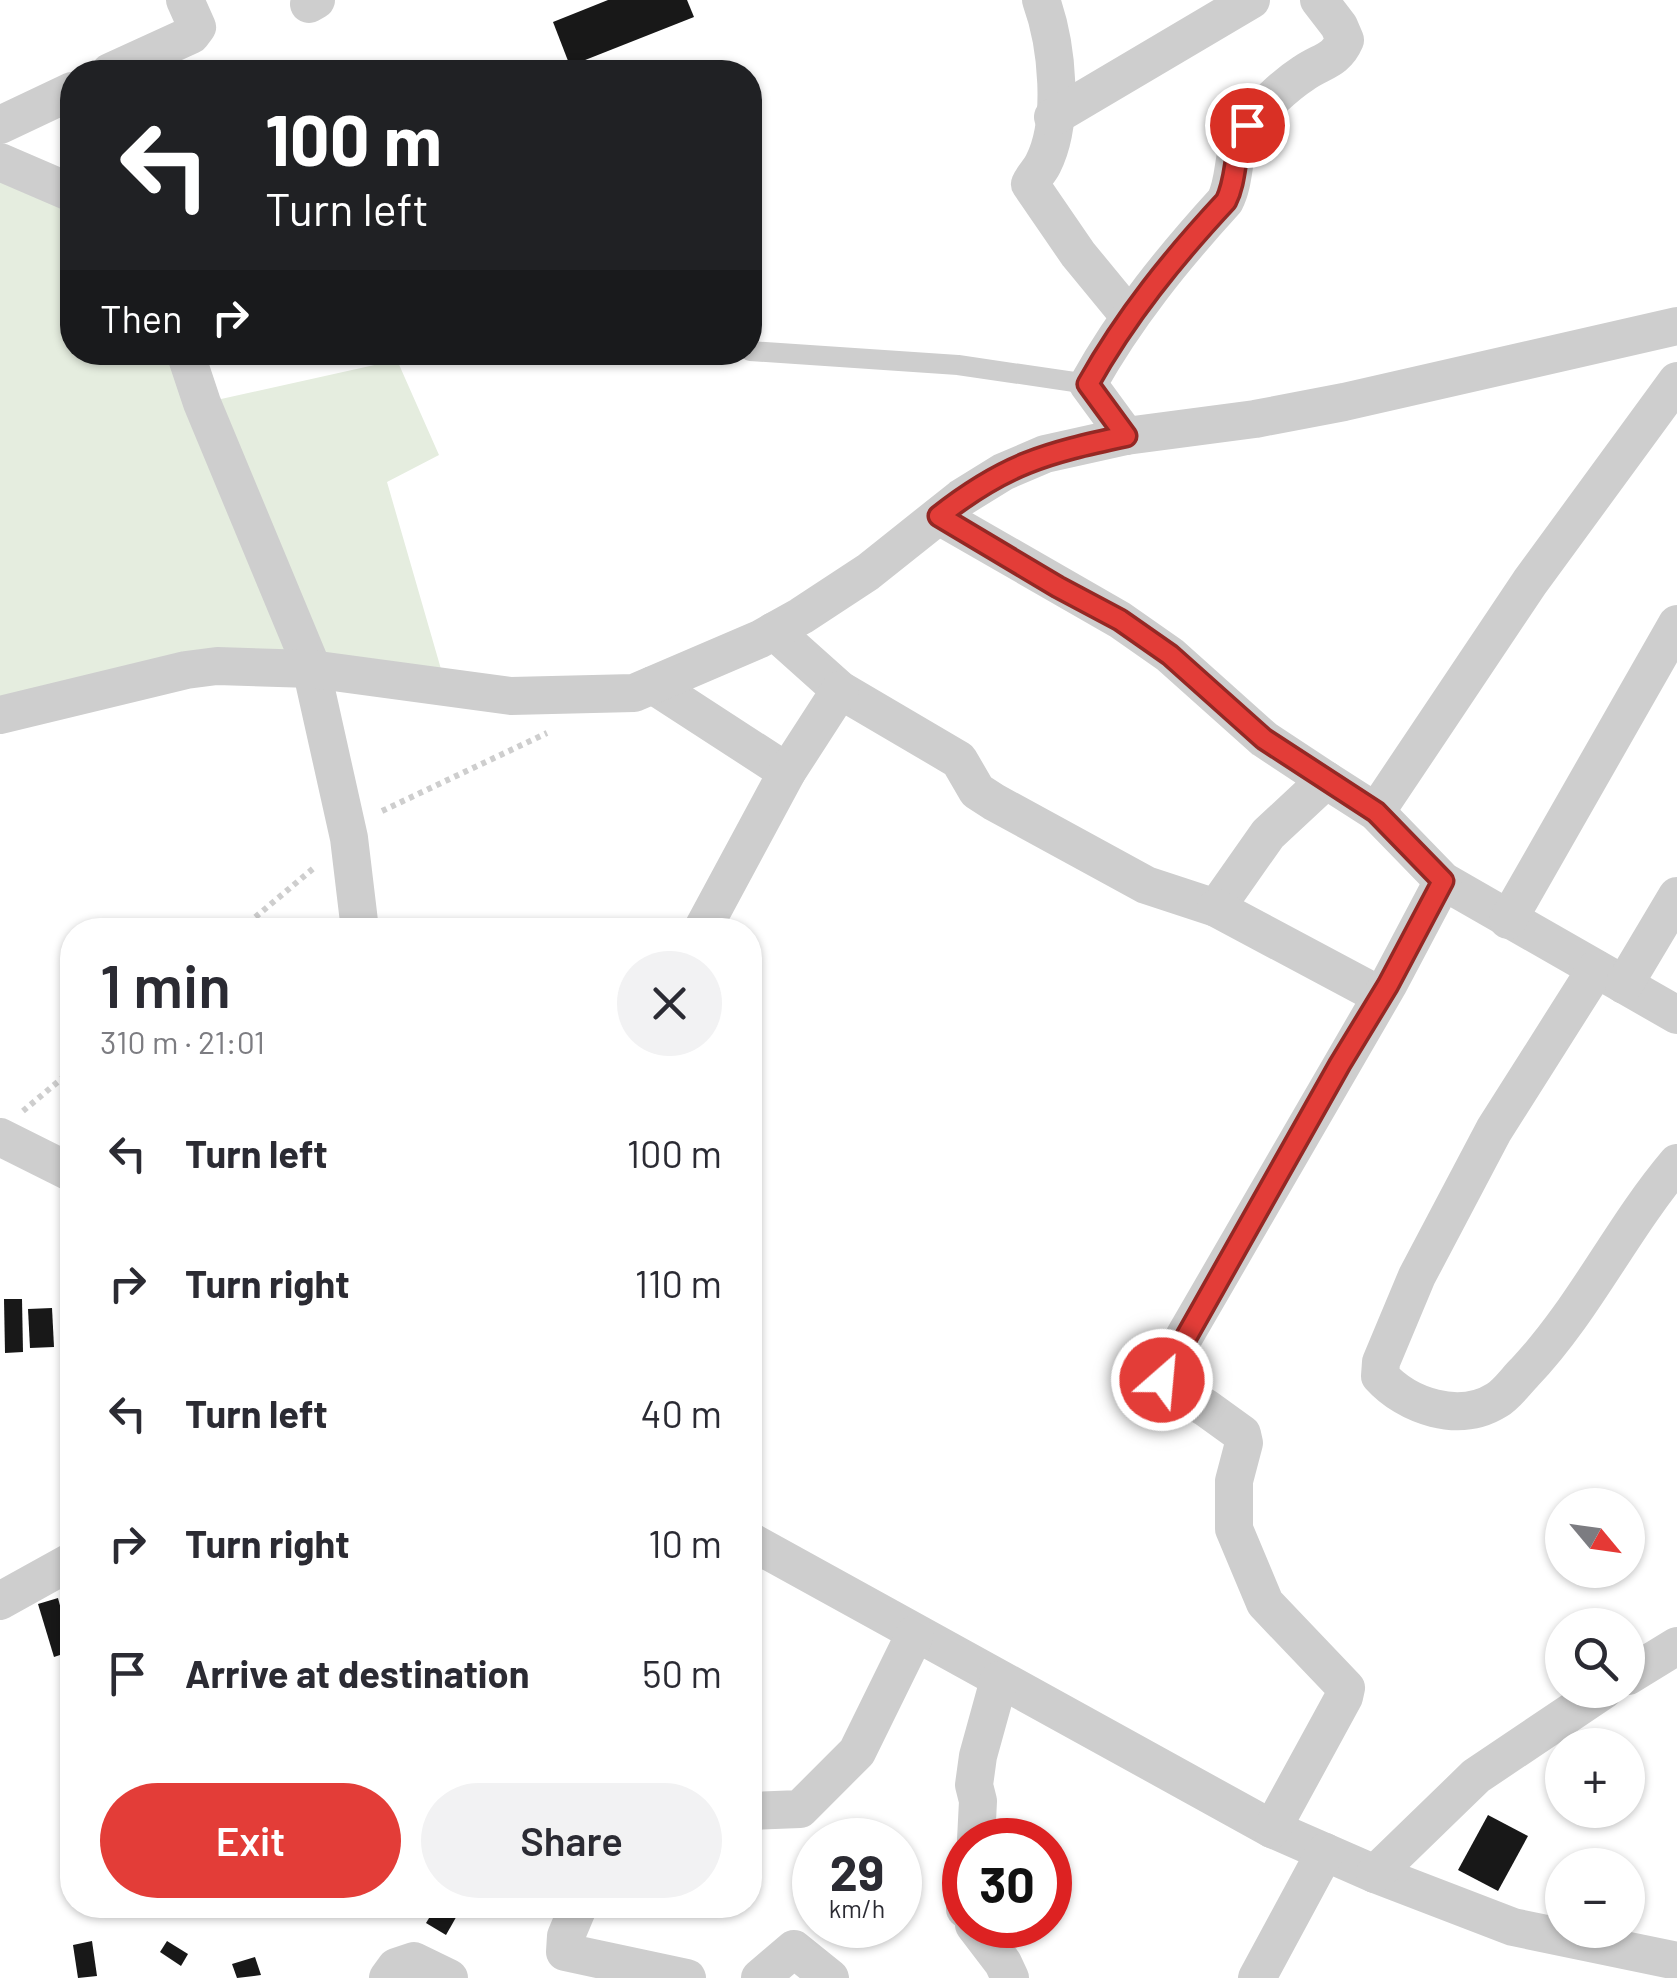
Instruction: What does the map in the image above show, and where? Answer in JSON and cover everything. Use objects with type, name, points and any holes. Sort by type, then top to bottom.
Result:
[{"type":"street","points":[[136,60],[191,35],[197,27],[184,0]]},
{"type":"street","points":[[1041,0],[1054,46],[1053,118],[1042,166],[1030,184],[1129,316]]},
{"type":"street","points":[[1053,118],[1251,0]]},
{"type":"street","points":[[1126,436],[1088,384],[1129,316],[1226,201],[1233,186],[1240,138],[1247,125],[1304,73],[1340,52],[1345,40],[1319,0]]},
{"type":"street","points":[[0,125],[60,97]]},
{"type":"street","points":[[0,162],[60,189]]},
{"type":"street","points":[[0,715],[216,666],[311,669],[511,696],[634,693],[774,631],[868,572],[1003,472],[1031,460],[1126,436],[1255,419],[1671,335]]},
{"type":"street","points":[[189,365],[311,669],[349,838],[359,918]]},
{"type":"street","points":[[1376,812],[1530,582],[1677,381]]},
{"type":"street","points":[[939,516],[1120,620],[1170,655],[1264,739],[1376,812],[1443,881],[1677,1015]]},
{"type":"street","points":[[1508,920],[1677,624]]},
{"type":"street","points":[[774,631],[840,690],[959,760],[977,791],[994,802],[1146,885],[1216,908],[1381,996]]},
{"type":"street","points":[[652,685],[788,772]]},
{"type":"street","points":[[709,918],[788,772],[840,690]]},
{"type":"street","points":[[1216,908],[1268,834],[1326,780]]},
{"type":"street","points":[[1272,1829],[1346,1688],[1264,1603],[1234,1529],[1234,1482],[1244,1443],[1242,1434],[1165,1384],[1162,1375],[1443,881]]},
{"type":"street","points":[[1677,896],[1494,1130],[1417,1276],[1380,1376],[1401,1396],[1427,1408],[1469,1410],[1498,1400],[1546,1349],[1645,1201],[1677,1163]]},
{"type":"street","points":[[7,1127],[60,1165]]},
{"type":"street","points":[[762,1547],[1272,1829],[1513,1927],[1677,1961]]},
{"type":"street","points":[[0,1601],[60,1568]]},
{"type":"street","points":[[762,1810],[800,1810],[857,1752],[915,1634]]},
{"type":"street","points":[[1645,1666],[1677,1646]]},
{"type":"street","points":[[977,1818],[974,1785],[978,1756],[999,1680]]},
{"type":"street","points":[[1375,1874],[1476,1776],[1577,1708]]},
{"type":"street","points":[[1257,1978],[1325,1852]]},
{"type":"street","points":[[573,1918],[559,1965],[687,1978]]},
{"type":"street","points":[[992,1948],[1010,1978]]},
{"type":"street","points":[[760,1978],[794,1949],[830,1978]]},
{"type":"street","points":[[388,1978],[396,1967],[414,1961],[449,1978]]},
{"type":"lane","points":[[762,352],[958,364],[1088,384]]},
{"type":"path","points":[[254,918],[386,808],[563,726]]},
{"type":"path","points":[[7,1127],[60,1081]]},
{"type":"shaded area","points":[[0,161],[60,179],[60,365],[183,365],[203,403],[374,365],[399,365],[439,455],[387,482],[445,683],[362,667],[0,706]]},
{"type":"building","points":[[608,0],[687,0],[694,17],[585,60],[568,60],[553,22]]},
{"type":"building","points":[[4,1299],[22,1299],[23,1352],[5,1353]]},
{"type":"building","points":[[52,1308],[54,1347],[30,1348],[28,1309]]},
{"type":"building","points":[[58,1598],[60,1655],[54,1657],[38,1604]]},
{"type":"building","points":[[1488,1815],[1528,1836],[1498,1891],[1458,1870]]},
{"type":"building","points":[[429,1918],[456,1918],[446,1935],[426,1923]]},
{"type":"building","points":[[92,1941],[97,1976],[78,1978],[73,1945]]},
{"type":"building","points":[[167,1941],[188,1954],[181,1966],[160,1952]]},
{"type":"building","points":[[255,1957],[261,1975],[237,1978],[232,1964]]},
{"type":"route","points":[[1162,1380],[1388,985],[1443,881],[1376,812],[1264,739],[1170,655],[1120,620],[939,516],[1024,462],[1126,436],[1088,384],[1118,331],[1152,285],[1226,201],[1233,186],[1240,138],[1247,125]]}]
